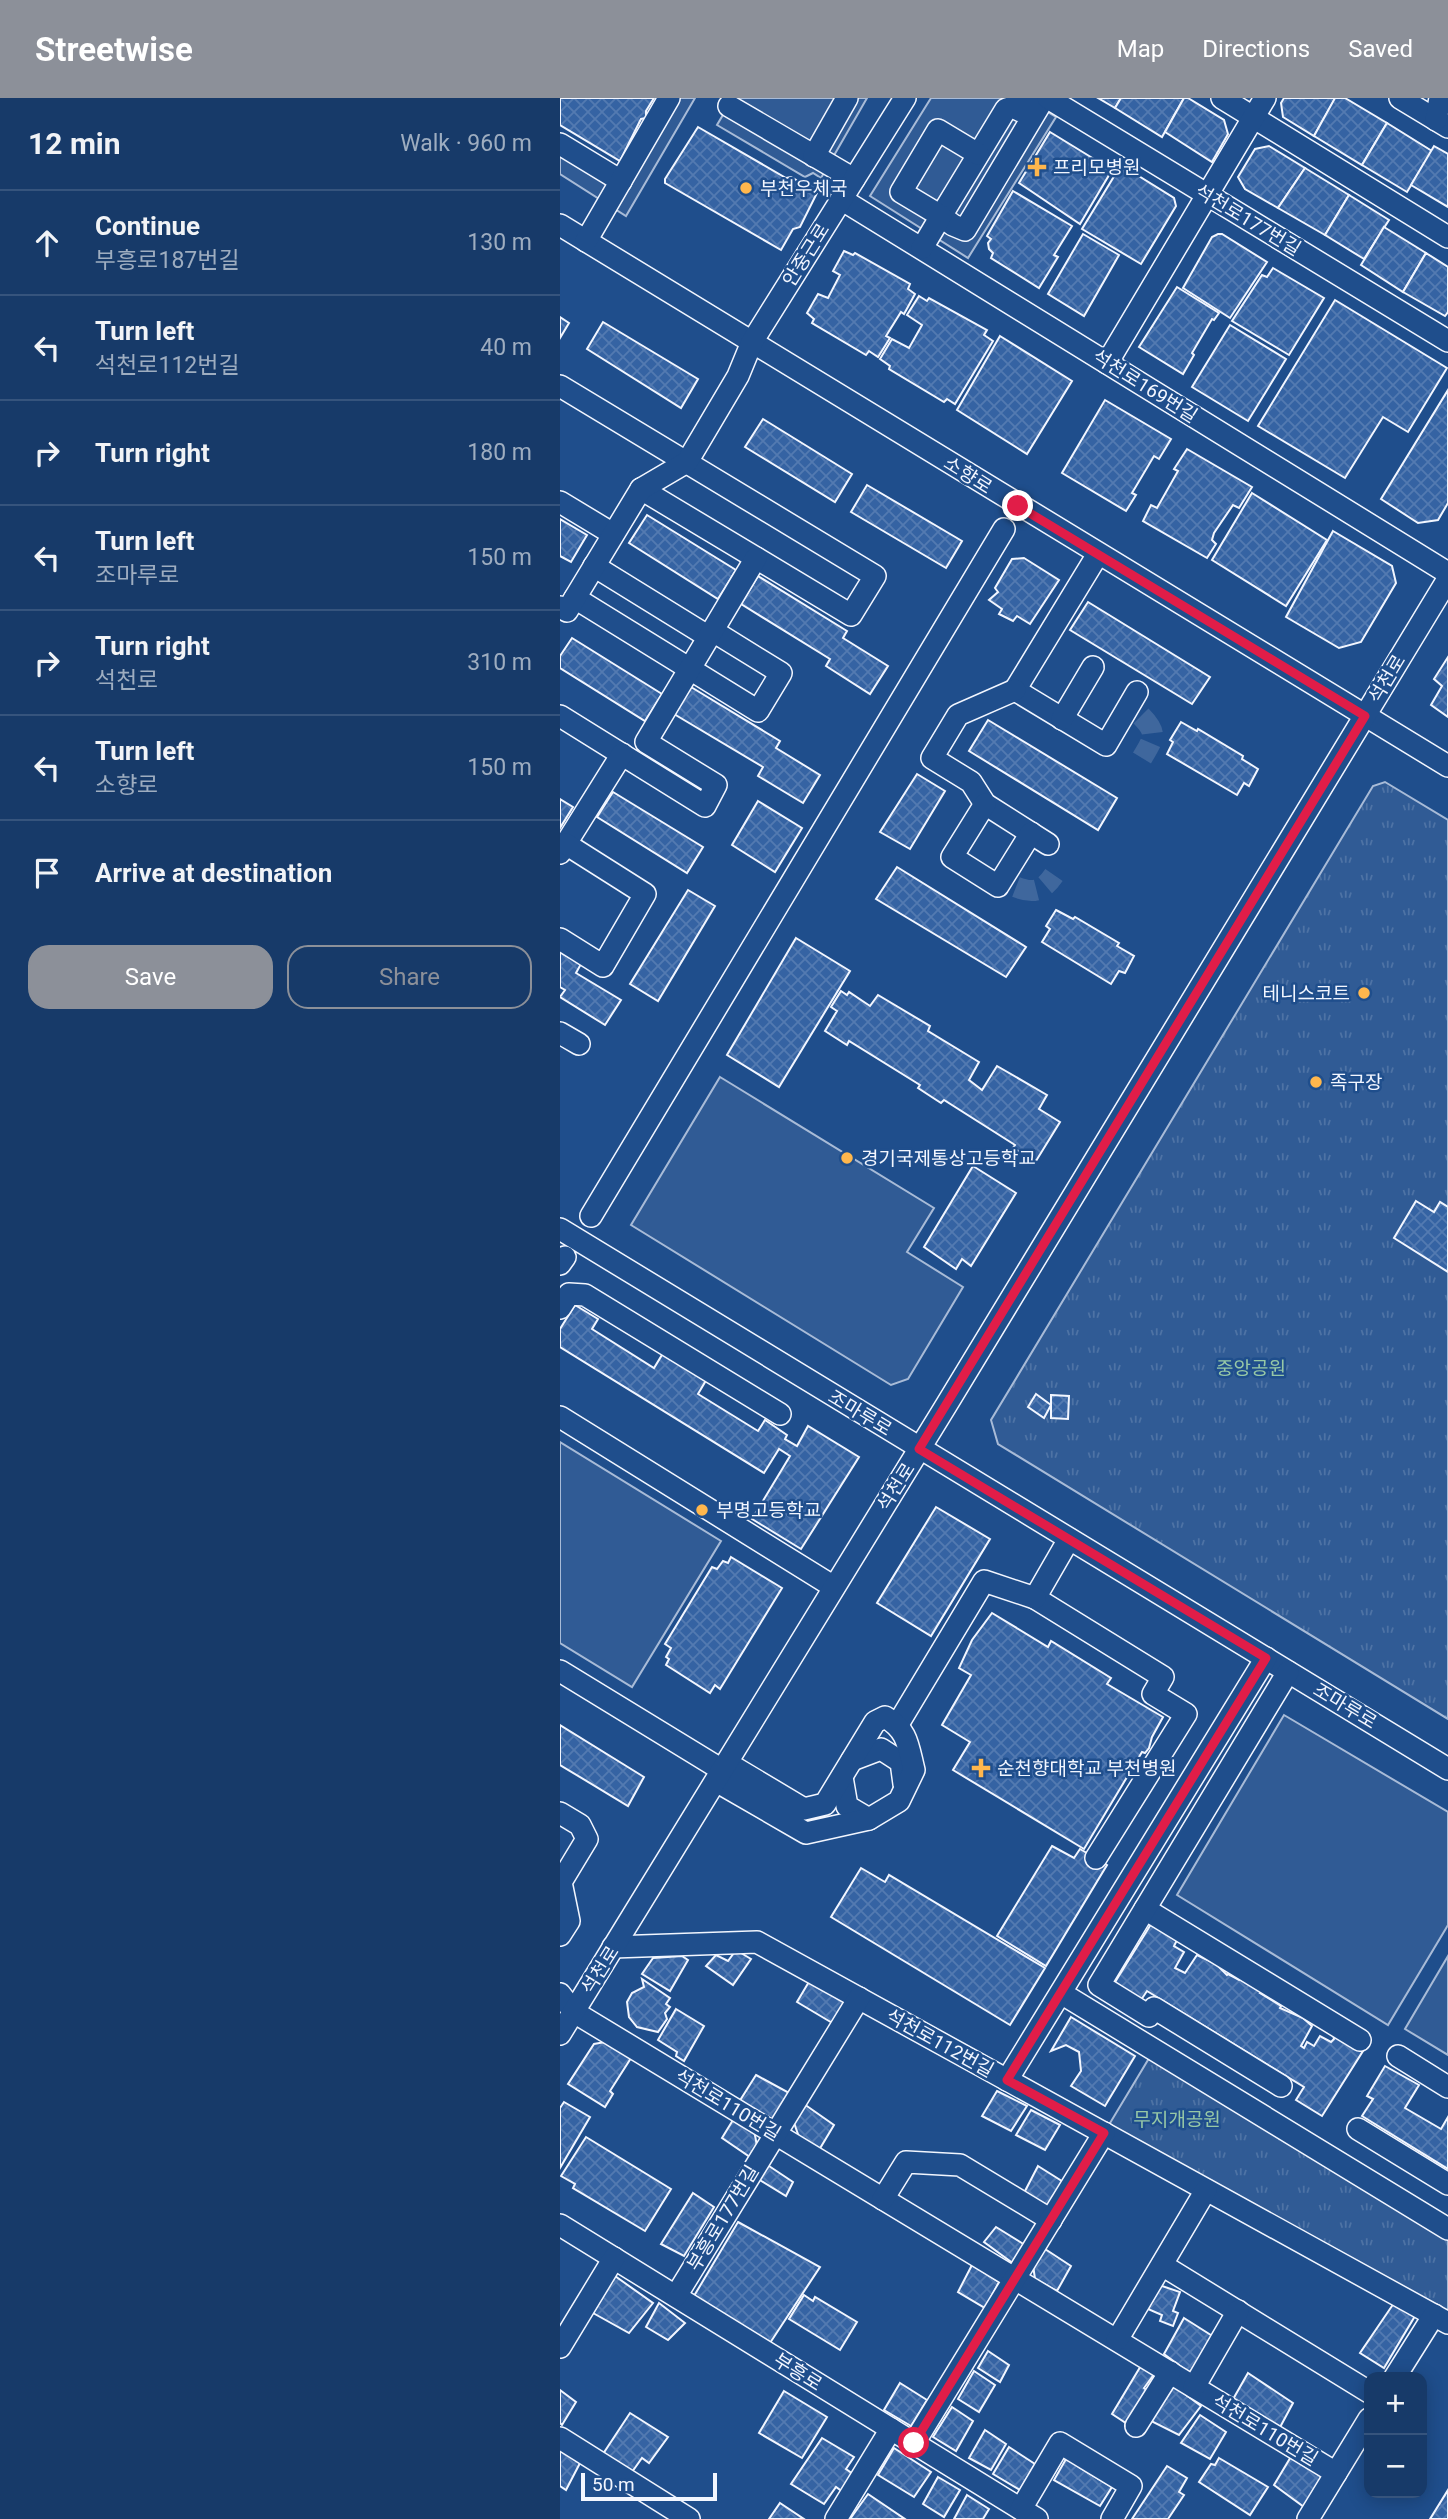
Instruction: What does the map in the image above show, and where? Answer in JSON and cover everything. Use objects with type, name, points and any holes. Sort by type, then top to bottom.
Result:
[{"type":"street","points":[[586,241],[669,98]]},
{"type":"street","points":[[814,156],[847,98]]},
{"type":"street","name":"안중근로","points":[[687,462],[738,376],[751,342],[905,98]]},
{"type":"street","points":[[922,248],[1006,108],[1013,107],[1021,111],[1029,98]]},
{"type":"street","points":[[978,154],[938,130],[901,192],[965,230],[1046,98]]},
{"type":"street","name":"석천로177번길","points":[[1046,98],[1448,341]]},
{"type":"street","points":[[1222,98],[1448,237]]},
{"type":"street","points":[[1107,362],[1265,98]]},
{"type":"street","points":[[1400,98],[1442,124]]},
{"type":"street","points":[[1440,98],[1442,124]]},
{"type":"street","points":[[729,106],[854,179]]},
{"type":"street","points":[[560,144],[621,181]]},
{"type":"street","name":"석천로169번길","points":[[842,199],[1448,576]]},
{"type":"street","name":"소향로","points":[[560,225],[1448,766]]},
{"type":"street","points":[[560,386],[874,576],[851,615],[641,489]]},
{"type":"street","points":[[594,566],[780,673],[758,711],[689,668],[566,610],[641,489],[687,462]]},
{"type":"street","points":[[560,502],[613,534]]},
{"type":"street","points":[[591,1216],[1004,529]]},
{"type":"street","points":[[985,804],[952,857],[998,886],[1010,883],[1040,839],[985,804],[971,782],[932,758],[958,715],[1015,690],[1098,555]]},
{"type":"street","points":[[560,939],[603,966],[645,894],[563,849],[628,758],[646,742],[756,558]]},
{"type":"street","name":"석천로","points":[[560,2034],[835,1587],[1448,576]]},
{"type":"street","points":[[1062,719],[1093,667]]},
{"type":"street","points":[[1015,690],[1105,745],[1135,705]]},
{"type":"street","points":[[560,716],[705,806],[716,785],[646,742]]},
{"type":"street","points":[[560,1033],[579,1044]]},
{"type":"street","name":"조마루로","points":[[560,1229],[1448,1769]]},
{"type":"street","points":[[560,1308],[569,1294],[585,1295],[780,1414]]},
{"type":"street","points":[[560,1417],[835,1587]]},
{"type":"street","points":[[1035,1598],[1069,1539]]},
{"type":"street","points":[[898,1724],[984,1581],[1035,1598],[1163,1677],[1153,1694],[1186,1714],[1096,1858]]},
{"type":"street","points":[[1007,2080],[1266,1658]]},
{"type":"street","points":[[560,1671],[722,1771],[806,1833],[869,1819],[898,1801],[914,1770],[904,1734],[898,1724],[884,1717],[875,1722],[825,1804],[804,1809],[722,1771]]},
{"type":"street","points":[[1281,2086],[1154,2008],[1149,2015],[1099,1985],[1289,1672]]},
{"type":"street","points":[[847,1769],[881,1749],[901,1762],[905,1790]]},
{"type":"street","points":[[847,1769],[847,1806],[869,1819]]},
{"type":"street","points":[[560,1813],[580,1825],[587,1839],[560,1882],[569,1921],[560,1935]]},
{"type":"street","points":[[1145,1909],[1360,2040]]},
{"type":"street","name":"석천로112번길","points":[[613,1947],[757,1942],[1441,2319]]},
{"type":"street","points":[[1061,1993],[1448,2229]]},
{"type":"street","points":[[560,1994],[574,2012]]},
{"type":"street","name":"부흥로177번길","points":[[676,2296],[859,1998]]},
{"type":"street","name":"석천로110번길","points":[[574,2012],[1336,2473]]},
{"type":"street","points":[[1398,2056],[1448,2087]]},
{"type":"street","points":[[1358,2129],[1448,2184]]},
{"type":"street","points":[[914,2443],[1104,2133]]},
{"type":"street","points":[[883,2199],[906,2162],[960,2165],[1051,2220]]},
{"type":"street","points":[[1116,2340],[1206,2190]]},
{"type":"street","name":"부흥로","points":[[560,2225],[1029,2514]]},
{"type":"street","points":[[561,2342],[614,2258]]},
{"type":"street","points":[[1161,2264],[1364,2389]]},
{"type":"street","name":"석천로110번길","points":[[1194,2387],[1238,2311]]},
{"type":"street","points":[[1399,2372],[1441,2319]]},
{"type":"street","points":[[1136,2426],[1170,2372]]},
{"type":"street","points":[[1308,2519],[1364,2427]]},
{"type":"street","points":[[836,2519],[891,2429]]},
{"type":"street","points":[[560,2438],[689,2519]]},
{"type":"street","points":[[1029,2514],[1060,2443],[1131,2486],[1112,2519]]},
{"type":"shaded area","points":[[679,98],[695,98],[626,216],[560,174],[560,155],[622,194]]},
{"type":"shaded area","points":[[733,98],[867,98],[821,178],[813,173],[805,177],[717,125]]},
{"type":"shaded area","points":[[931,98],[1024,98],[1056,117],[968,258],[870,196]]},
{"type":"shaded area","points":[[720,1077],[934,1208],[907,1252],[963,1287],[908,1379],[891,1385],[631,1225]]},
{"type":"shaded area","points":[[560,1442],[721,1541],[632,1687],[560,1643]]},
{"type":"shaded area","points":[[1284,1715],[1448,1812],[1448,1925],[1388,2025],[1177,1895]]},
{"type":"shaded area","points":[[1448,1956],[1448,2055],[1405,2029]]},
{"type":"green space","name":"중앙공원","points":[[1385,782],[1448,820],[1448,1719],[998,1444],[991,1420],[1373,786]]},
{"type":"green space","name":"무지개공원","points":[[1154,2050],[1448,2229],[1448,2322],[1104,2133]]},
{"type":"building","points":[[560,98],[654,98],[646,111],[646,118],[641,119],[620,161],[560,125]]},
{"type":"building","points":[[1098,98],[1121,98],[1115,108]]},
{"type":"building","points":[[1121,98],[1184,98],[1162,137],[1115,108]]},
{"type":"building","points":[[1184,98],[1224,120],[1228,134],[1212,162],[1165,132]]},
{"type":"building","points":[[1284,98],[1335,99],[1314,136],[1283,117],[1281,103]]},
{"type":"building","points":[[1335,98],[1345,98],[1387,123],[1362,165],[1314,136]]},
{"type":"building","points":[[1387,123],[1432,151],[1407,192],[1362,165]]},
{"type":"building","name":"부천우체국","points":[[698,127],[786,178],[791,177],[807,186],[813,184],[819,189],[800,227],[793,229],[781,250],[665,183]]},
{"type":"building","points":[[1050,132],[1112,170],[1080,224],[1019,183]]},
{"type":"building","points":[[1269,146],[1305,168],[1278,208],[1245,189],[1238,177],[1255,149]]},
{"type":"building","points":[[1434,146],[1448,154],[1448,207],[1411,185]]},
{"type":"building","points":[[1121,165],[1174,198],[1176,206],[1141,264],[1082,229]]},
{"type":"building","points":[[1305,168],[1349,195],[1325,235],[1278,208]]},
{"type":"building","points":[[1013,191],[1072,226],[1054,255],[1058,257],[1039,288],[991,258],[993,253],[988,243],[991,239],[987,236]]},
{"type":"building","points":[[1349,195],[1389,220],[1364,259],[1325,235]]},
{"type":"building","points":[[1384,227],[1426,253],[1403,292],[1361,265]]},
{"type":"building","points":[[1083,234],[1119,255],[1084,316],[1048,294]]},
{"type":"building","points":[[1218,234],[1267,262],[1230,318],[1183,288],[1212,237]]},
{"type":"building","points":[[844,251],[853,255],[855,253],[910,284],[908,289],[915,294],[904,314],[901,312],[886,336],[890,338],[878,357],[869,351],[866,355],[812,323],[814,319],[807,313],[818,294],[828,298],[840,275],[833,271]]},
{"type":"building","points":[[1426,253],[1448,267],[1448,312],[1445,316],[1403,292]]},
{"type":"building","points":[[1273,268],[1324,298],[1289,355],[1232,321],[1262,275],[1267,277]]},
{"type":"building","points":[[1177,287],[1219,313],[1212,319],[1183,374],[1139,347]]},
{"type":"building","points":[[919,296],[927,301],[929,298],[987,330],[984,335],[993,341],[955,404],[947,399],[944,402],[889,369],[890,366],[880,359],[892,339],[909,348],[922,325],[907,315]]},
{"type":"building","points":[[1335,300],[1447,368],[1408,432],[1383,417],[1345,478],[1258,426]]},
{"type":"building","points":[[560,317],[569,323],[560,338]]},
{"type":"building","points":[[603,322],[698,379],[681,408],[587,349]]},
{"type":"building","points":[[1230,325],[1286,359],[1248,421],[1192,387]]},
{"type":"building","points":[[1000,336],[1072,381],[1027,454],[957,410]]},
{"type":"building","points":[[1448,390],[1448,503],[1438,520],[1418,523],[1381,499]]},
{"type":"building","points":[[1105,400],[1171,439],[1159,459],[1154,456],[1132,493],[1136,495],[1126,511],[1062,473]]},
{"type":"building","points":[[763,419],[852,474],[835,502],[745,447]]},
{"type":"building","points":[[1187,449],[1252,487],[1239,508],[1233,505],[1214,533],[1212,540],[1216,544],[1207,558],[1143,521],[1151,505],[1157,508],[1178,471],[1174,469]]},
{"type":"building","points":[[867,485],[962,541],[946,568],[851,512]]},
{"type":"building","points":[[1252,493],[1327,540],[1286,606],[1212,560]]},
{"type":"building","points":[[647,515],[736,570],[718,599],[629,543]]},
{"type":"building","points":[[560,519],[587,535],[571,562],[560,556]]},
{"type":"building","points":[[1333,531],[1392,566],[1396,583],[1361,642],[1339,648],[1286,617]]},
{"type":"building","points":[[1024,558],[1059,580],[1030,624],[1017,616],[1013,621],[999,614],[1002,609],[989,600],[998,592],[995,588],[1012,559]]},
{"type":"building","points":[[758,576],[847,631],[843,638],[888,666],[870,694],[826,666],[830,659],[741,604]]},
{"type":"building","points":[[1088,602],[1210,677],[1192,704],[1070,630]]},
{"type":"building","points":[[572,638],[662,694],[645,721],[560,668],[560,656]]},
{"type":"building","points":[[1448,657],[1448,717],[1431,705],[1442,686],[1434,679]]},
{"type":"building","points":[[691,687],[780,741],[776,748],[820,775],[803,803],[758,776],[763,767],[674,714]]},
{"type":"building","points":[[988,720],[1117,798],[1098,830],[969,751]]},
{"type":"building","points":[[1181,722],[1243,756],[1242,759],[1258,769],[1249,786],[1244,783],[1237,795],[1167,754],[1173,742],[1170,740]]},
{"type":"building","points":[[917,774],[945,791],[910,849],[880,832]]},
{"type":"building","points":[[613,792],[703,847],[687,873],[597,817]]},
{"type":"building","points":[[560,799],[573,807],[560,828]]},
{"type":"building","points":[[758,801],[802,828],[775,872],[732,845]]},
{"type":"building","points":[[897,867],[1026,947],[1006,977],[876,899]]},
{"type":"building","points":[[688,890],[715,906],[658,1001],[630,984]]},
{"type":"building","points":[[1056,910],[1073,919],[1075,917],[1119,943],[1117,946],[1134,956],[1125,973],[1119,971],[1111,984],[1042,942],[1050,929],[1046,926]]},
{"type":"building","points":[[796,938],[850,971],[779,1087],[727,1055]]},
{"type":"building","points":[[560,952],[581,964],[576,973],[621,1000],[605,1025],[560,997],[565,990],[560,987]]},
{"type":"building","name":"경기국제통상고등학교","points":[[841,991],[847,995],[849,992],[870,1006],[878,995],[930,1026],[928,1031],[979,1062],[969,1080],[982,1090],[997,1066],[1047,1095],[1039,1109],[1060,1122],[1036,1161],[944,1100],[941,1103],[918,1088],[920,1085],[849,1041],[847,1045],[825,1031],[837,1011],[831,1007]]},
{"type":"building","points":[[973,1166],[1016,1193],[971,1266],[962,1259],[956,1269],[924,1247]]},
{"type":"building","points":[[1416,1201],[1434,1212],[1440,1202],[1448,1207],[1448,1272],[1394,1238]]},
{"type":"building","points":[[575,1305],[598,1319],[592,1329],[654,1368],[665,1350],[708,1377],[698,1394],[758,1431],[765,1420],[787,1435],[785,1439],[797,1446],[808,1426],[859,1457],[801,1549],[752,1519],[790,1456],[779,1449],[764,1473],[560,1347],[560,1329]]},
{"type":"building","points":[[1036,1394],[1051,1405],[1044,1418],[1028,1407]]},
{"type":"building","points":[[1051,1395],[1069,1396],[1068,1419],[1051,1418]]},
{"type":"building","points":[[936,1507],[990,1539],[931,1636],[877,1603]]},
{"type":"building","points":[[731,1557],[782,1588],[720,1689],[715,1685],[710,1693],[666,1665],[669,1659],[666,1657],[671,1648],[665,1644],[712,1567],[717,1569],[723,1561],[728,1563]]},
{"type":"building","points":[[992,1613],[1048,1647],[1051,1641],[1111,1678],[1107,1684],[1163,1717],[1149,1748],[1145,1753],[1142,1752],[1084,1849],[953,1770],[970,1742],[942,1725],[971,1675],[959,1668],[972,1640]]},
{"type":"building","points":[[560,1725],[644,1777],[628,1806],[560,1765]]},
{"type":"building","points":[[1052,1846],[1074,1858],[1080,1849],[1107,1865],[1046,1966],[997,1936]]},
{"type":"building","points":[[861,1868],[885,1882],[889,1875],[1045,1968],[1010,2025],[831,1917]]},
{"type":"building","points":[[1153,1921],[1177,1940],[1174,1946],[1184,1952],[1175,1968],[1185,1973],[1197,1955],[1216,1964],[1227,1975],[1239,1980],[1240,1978],[1262,1991],[1260,1993],[1281,2006],[1280,2008],[1303,2018],[1312,2026],[1301,2046],[1304,2048],[1307,2042],[1314,2046],[1320,2036],[1331,2042],[1334,2039],[1333,2034],[1363,2051],[1322,2116],[1296,2100],[1304,2087],[1147,1991],[1139,2003],[1112,1987]]},
{"type":"building","points":[[736,1950],[751,1959],[733,1985],[706,1966],[716,1955],[728,1961]]},
{"type":"building","points":[[682,1956],[688,1960],[670,1991],[642,1974],[653,1958]]},
{"type":"building","points":[[642,1979],[670,1998],[666,2004],[670,2007],[665,2013],[667,2019],[658,2032],[637,2027],[629,2017],[627,2002],[632,1993],[644,1987]]},
{"type":"building","points":[[810,1980],[844,1998],[844,2008],[834,2024],[797,2002]]},
{"type":"building","points":[[676,2009],[704,2026],[684,2061],[676,2056],[677,2052],[658,2040]]},
{"type":"building","points":[[1071,2017],[1135,2056],[1105,2106],[1071,2086],[1081,2071],[1079,2052],[1066,2045],[1051,2051]]},
{"type":"building","points":[[605,2042],[631,2058],[610,2091],[613,2094],[605,2107],[568,2084],[594,2044]]},
{"type":"building","points":[[1385,2066],[1419,2085],[1405,2108],[1441,2129],[1448,2117],[1448,2169],[1362,2116],[1373,2099],[1367,2096]]},
{"type":"building","points":[[756,2075],[793,2095],[772,2123],[739,2102]]},
{"type":"building","points":[[997,2091],[1027,2106],[1011,2131],[982,2116]]},
{"type":"building","points":[[564,2102],[590,2117],[560,2168],[560,2108]]},
{"type":"building","points":[[804,2104],[834,2125],[819,2150],[799,2137],[793,2120]]},
{"type":"building","points":[[1031,2110],[1060,2125],[1045,2150],[1016,2135]]},
{"type":"building","points":[[733,2120],[754,2130],[757,2146],[750,2157],[722,2138]]},
{"type":"building","points":[[586,2137],[671,2189],[645,2231],[573,2188],[575,2184],[561,2176]]},
{"type":"building","points":[[766,2164],[793,2182],[786,2196],[758,2179]]},
{"type":"building","points":[[1038,2166],[1065,2183],[1050,2209],[1024,2193]]},
{"type":"building","points":[[693,2193],[714,2207],[684,2256],[661,2244]]},
{"type":"building","points":[[738,2222],[820,2267],[770,2343],[694,2296]]},
{"type":"building","points":[[996,2227],[1025,2245],[1014,2264],[984,2242]]},
{"type":"building","points":[[1045,2249],[1071,2266],[1057,2291],[1035,2279],[1033,2265]]},
{"type":"building","points":[[972,2265],[999,2282],[985,2308],[958,2292]]},
{"type":"building","points":[[615,2276],[653,2303],[629,2333],[593,2313]]},
{"type":"building","points":[[1159,2285],[1180,2292],[1173,2311],[1178,2313],[1173,2326],[1160,2321],[1162,2315],[1148,2309]]},
{"type":"building","points":[[804,2295],[813,2301],[815,2297],[857,2322],[840,2350],[789,2319]]},
{"type":"building","points":[[659,2303],[685,2323],[668,2340],[646,2327]]},
{"type":"building","points":[[1394,2303],[1415,2316],[1384,2368],[1360,2353]]},
{"type":"building","points":[[1184,2318],[1214,2337],[1191,2374],[1164,2354]]},
{"type":"building","points":[[988,2351],[1009,2365],[1000,2382],[978,2368]]},
{"type":"building","points":[[1142,2364],[1155,2373],[1144,2388],[1149,2392],[1129,2425],[1112,2414]]},
{"type":"building","points":[[974,2371],[995,2385],[979,2412],[958,2399]]},
{"type":"building","points":[[1248,2373],[1293,2403],[1278,2431],[1232,2401]]},
{"type":"building","points":[[900,2383],[927,2400],[911,2426],[884,2410]]},
{"type":"building","points":[[1174,2386],[1201,2406],[1179,2435],[1149,2420]]},
{"type":"building","points":[[560,2390],[576,2402],[562,2425],[560,2423]]},
{"type":"building","points":[[784,2391],[827,2417],[802,2458],[759,2433]]},
{"type":"building","points":[[952,2407],[973,2421],[956,2451],[933,2437]]},
{"type":"building","points":[[630,2413],[668,2437],[649,2463],[642,2458],[632,2472],[603,2454]]},
{"type":"building","points":[[1200,2415],[1226,2432],[1210,2459],[1181,2443]]},
{"type":"building","points":[[985,2430],[1006,2444],[991,2470],[969,2458]]},
{"type":"building","points":[[822,2438],[854,2457],[846,2469],[853,2474],[843,2492],[836,2487],[824,2504],[791,2484]]},
{"type":"building","points":[[1009,2447],[1035,2464],[1020,2490],[993,2474]]},
{"type":"building","points":[[894,2448],[931,2472],[914,2497],[878,2475]]},
{"type":"building","points":[[560,2450],[580,2463],[566,2490],[560,2486]]},
{"type":"building","points":[[1292,2455],[1323,2475],[1304,2507],[1274,2485]]},
{"type":"building","points":[[1219,2458],[1268,2487],[1250,2515],[1199,2482],[1211,2464],[1215,2465]]},
{"type":"building","points":[[1066,2459],[1080,2465],[1079,2467],[1112,2487],[1100,2506],[1054,2480]]},
{"type":"building","points":[[1167,2466],[1187,2478],[1179,2492],[1184,2495],[1168,2519],[1132,2519]]},
{"type":"building","points":[[938,2477],[960,2490],[944,2517],[923,2504]]},
{"type":"building","points":[[1448,2490],[1448,2519],[1430,2519]]},
{"type":"building","points":[[868,2494],[905,2519],[850,2519]]},
{"type":"building","points":[[967,2495],[989,2509],[983,2519],[954,2519]]},
{"type":"building","points":[[780,2503],[804,2519],[769,2519]]},
{"type":"tunnel","points":[[1141,716],[1152,731],[1142,758]]},
{"type":"tunnel","points":[[1016,887],[1038,890],[1054,875]]},
{"type":"place","name":"프리모병원","points":[[1037,167]]},
{"type":"place","name":"부천우체국","points":[[746,188]]},
{"type":"place","name":"테니스코트","points":[[1364,993]]},
{"type":"place","name":"족구장","points":[[1316,1082]]},
{"type":"place","name":"경기국제통상고등학교","points":[[847,1158]]},
{"type":"place","name":"부명고등학교","points":[[702,1510]]},
{"type":"place","name":"순천향대학교 부천병원","points":[[981,1768]]},
{"type":"route","points":[[914,2443],[1104,2133],[1007,2080],[1266,1658],[919,1449],[1365,716],[1018,506]]}]
